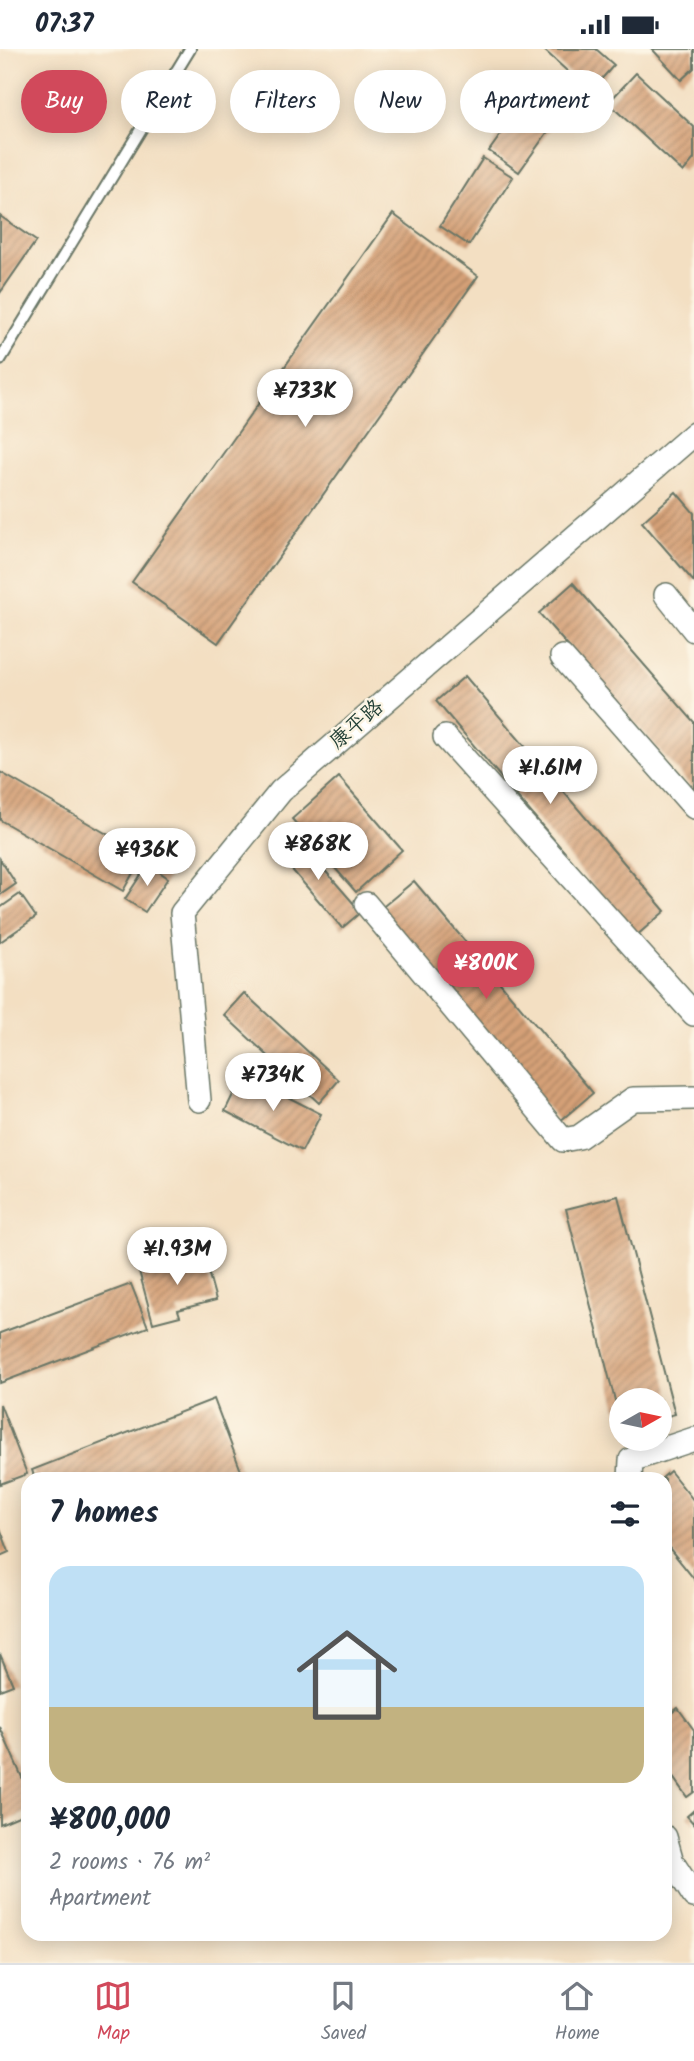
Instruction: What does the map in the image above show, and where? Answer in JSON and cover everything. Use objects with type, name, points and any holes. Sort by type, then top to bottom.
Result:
[{"type":"street","name":"康平路","points":[[199,1100],[182,913],[281,791],[694,434]]},
{"type":"street","points":[[666,595],[694,630]]},
{"type":"street","points":[[562,657],[694,807]]},
{"type":"street","points":[[445,737],[694,1014]]},
{"type":"street","points":[[366,904],[563,1140],[579,1137],[633,1099],[694,1098]]},
{"type":"street","points":[[630,1472],[631,1460],[694,1439]]},
{"type":"street","points":[[672,1862],[694,1896]]},
{"type":"lane","points":[[0,360],[190,49]]},
{"type":"building","points":[[543,49],[596,49],[614,65],[610,70],[566,70]]},
{"type":"building","points":[[652,49],[694,49],[694,68],[681,80]]},
{"type":"building","points":[[636,73],[694,127],[694,159],[683,172],[614,109],[614,97]]},
{"type":"building","points":[[502,133],[547,133],[519,172],[489,151]]},
{"type":"building","points":[[483,158],[513,177],[469,245],[440,226]]},
{"type":"building","points":[[393,214],[478,276],[218,643],[132,582]]},
{"type":"building","points":[[0,216],[36,241],[0,293]]},
{"type":"building","points":[[676,492],[694,513],[694,582],[642,522]]},
{"type":"building","points":[[573,583],[694,722],[694,790],[539,613]]},
{"type":"building","points":[[465,676],[665,911],[636,936],[436,701]]},
{"type":"building","points":[[0,772],[143,855],[123,891],[0,820]]},
{"type":"building","points":[[339,777],[402,850],[356,892],[292,819]]},
{"type":"building","points":[[294,835],[361,912],[342,928],[276,851]]},
{"type":"building","points":[[0,859],[16,884],[0,895]]},
{"type":"building","points":[[148,864],[168,878],[145,912],[125,899]]},
{"type":"building","points":[[414,881],[593,1093],[559,1122],[379,910]]},
{"type":"building","points":[[20,894],[36,917],[0,942],[0,908]]},
{"type":"building","points":[[244,993],[339,1080],[319,1103],[224,1015]]},
{"type":"building","points":[[243,1074],[321,1114],[302,1151],[225,1111]]},
{"type":"building","points":[[618,1196],[668,1388],[612,1388],[566,1209]]},
{"type":"building","points":[[203,1253],[216,1300],[178,1310],[180,1316],[153,1323],[139,1271]]},
{"type":"building","points":[[131,1284],[148,1327],[0,1383],[0,1333]]},
{"type":"building","points":[[214,1399],[241,1472],[33,1472],[32,1470]]},
{"type":"building","points":[[0,1404],[26,1472],[21,1472],[21,1476],[0,1484]]},
{"type":"building","points":[[672,1474],[694,1501],[694,1579],[672,1552]]},
{"type":"building","points":[[0,1528],[9,1552],[0,1556]]},
{"type":"building","points":[[0,1654],[13,1685],[0,1690]]},
{"type":"building","points":[[678,1708],[694,1730],[694,1792],[687,1797],[672,1776],[672,1713]]},
{"type":"building","points":[[0,1727],[21,1775],[21,1815],[0,1824]]},
{"type":"building","points":[[694,1810],[694,1824],[687,1816]]}]
